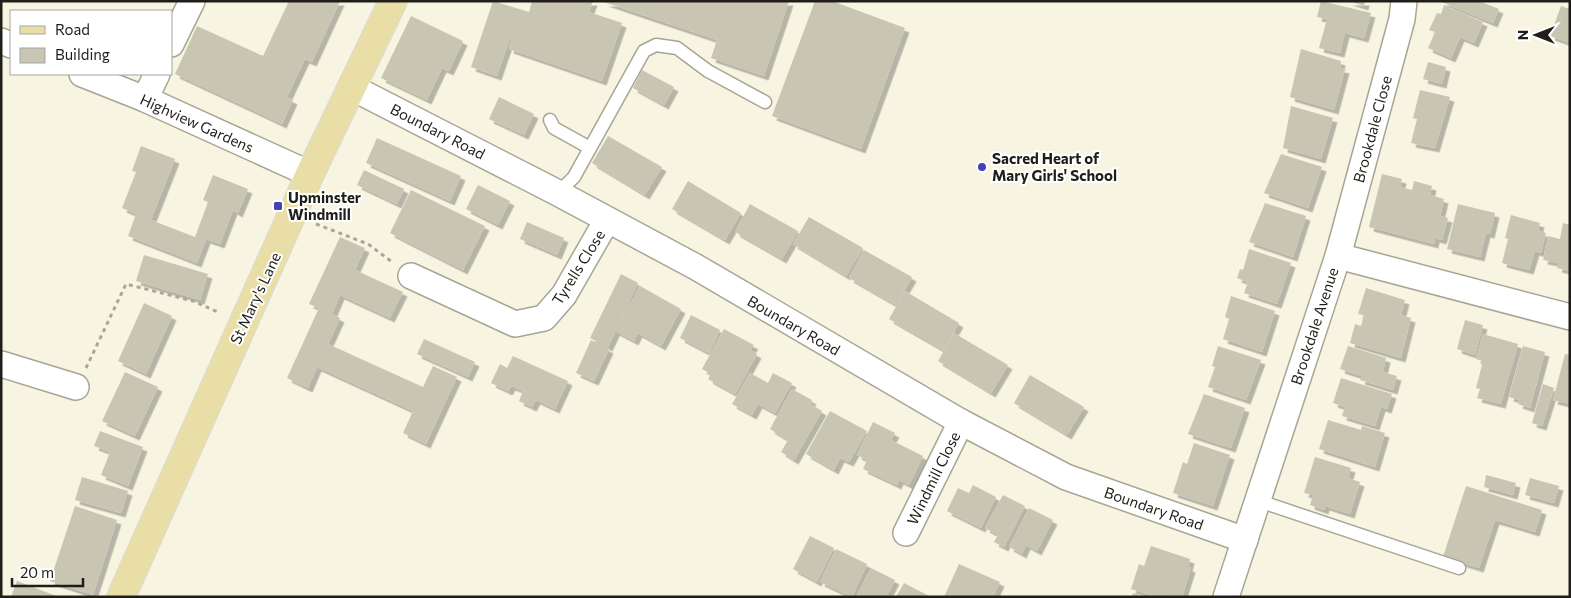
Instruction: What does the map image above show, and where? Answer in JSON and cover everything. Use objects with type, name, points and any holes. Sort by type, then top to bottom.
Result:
[{"type":"main road","name":"St Mary's Lane","points":[[121,597],[310,174],[353,88],[393,1]]},
{"type":"street","points":[[172,42],[192,1]]},
{"type":"street","name":"Brookdale Close","points":[[1338,256],[1402,20],[1404,1]]},
{"type":"street","name":"Highview Gardens","points":[[84,75],[144,99],[310,174]]},
{"type":"street","points":[[144,99],[156,75]]},
{"type":"street","name":"Boundary Road","points":[[353,88],[558,193],[696,267],[960,422],[1066,477],[1245,540]]},
{"type":"street","name":"Tyrells Close","points":[[411,276],[515,324],[544,318],[564,295],[607,220]]},
{"type":"street","name":"Brookdale Avenue","points":[[1226,597],[1256,500],[1338,256],[1570,317]]},
{"type":"street","points":[[1,364],[76,387]]},
{"type":"street","name":"Windmill Close","points":[[906,533],[960,422]]},
{"type":"lane","points":[[558,193],[574,177],[644,52],[656,45],[677,48],[708,71],[766,102]]},
{"type":"lane","points":[[550,120],[554,128],[590,148]]},
{"type":"lane","points":[[1256,500],[1459,568]]},
{"type":"path","points":[[292,216],[368,244],[411,276]]},
{"type":"path","points":[[76,387],[126,284],[193,302],[244,323]]},
{"type":"building","points":[[289,1],[340,1],[312,62],[305,59],[287,97],[293,100],[282,124],[175,74],[197,26],[263,56]]},
{"type":"building","points":[[493,1],[529,12],[532,1],[593,1],[589,12],[622,23],[602,81],[509,49],[512,38],[510,38],[497,76],[471,67]]},
{"type":"building","points":[[789,1],[764,76],[711,58],[717,40],[604,2]]},
{"type":"building","points":[[815,1],[832,1],[905,28],[861,149],[772,116]]},
{"type":"building","points":[[1321,1],[1371,13],[1364,38],[1345,33],[1340,53],[1319,48],[1327,19],[1317,17]]},
{"type":"building","points":[[1348,1],[1365,1],[1364,6]]},
{"type":"building","points":[[1439,1],[1479,1],[1499,9],[1493,23]]},
{"type":"building","points":[[1444,5],[1483,22],[1474,43],[1460,37],[1451,58],[1428,48],[1435,32],[1429,30],[1437,13],[1441,14]]},
{"type":"building","points":[[1561,6],[1570,9],[1570,43],[1550,36]]},
{"type":"building","points":[[411,16],[463,41],[449,71],[442,68],[427,100],[381,78]]},
{"type":"building","points":[[1301,49],[1341,61],[1340,68],[1345,69],[1334,110],[1290,97]]},
{"type":"building","points":[[1428,62],[1446,67],[1442,84],[1423,79]]},
{"type":"building","points":[[642,70],[674,87],[664,105],[633,88]]},
{"type":"building","points":[[1420,90],[1450,97],[1435,148],[1411,143],[1417,119],[1413,118]]},
{"type":"building","points":[[499,97],[534,114],[524,135],[489,119]]},
{"type":"building","points":[[1291,106],[1333,118],[1321,159],[1283,148]]},
{"type":"building","points":[[608,136],[662,167],[645,195],[592,163]]},
{"type":"building","points":[[377,138],[461,176],[450,201],[366,163]]},
{"type":"building","points":[[141,146],[175,159],[151,220],[195,237],[208,202],[203,200],[213,175],[248,189],[238,213],[233,210],[220,244],[206,239],[197,263],[128,236],[136,214],[122,208],[136,172],[132,171]]},
{"type":"building","points":[[1281,154],[1322,167],[1308,208],[1264,193]]},
{"type":"building","points":[[364,170],[404,189],[397,204],[357,185]]},
{"type":"building","points":[[1382,174],[1402,179],[1400,187],[1412,190],[1414,181],[1432,186],[1430,195],[1444,199],[1440,216],[1448,218],[1442,240],[1435,238],[1434,244],[1369,227]]},
{"type":"building","points":[[688,181],[741,213],[725,240],[672,209]]},
{"type":"building","points":[[478,185],[510,201],[498,225],[466,209]]},
{"type":"building","points":[[411,190],[485,226],[463,270],[390,233]]},
{"type":"building","points":[[1265,203],[1306,216],[1293,257],[1249,242]]},
{"type":"building","points":[[750,204],[798,231],[782,259],[735,232]]},
{"type":"building","points":[[1458,204],[1495,213],[1490,234],[1486,233],[1480,257],[1447,249]]},
{"type":"building","points":[[1511,215],[1540,223],[1538,231],[1546,233],[1541,253],[1535,251],[1529,270],[1502,263],[1508,239],[1505,238]]},
{"type":"building","points":[[809,217],[863,248],[846,276],[793,244]]},
{"type":"building","points":[[527,222],[564,238],[557,255],[520,239]]},
{"type":"building","points":[[1563,223],[1570,225],[1570,271],[1557,268],[1559,263],[1543,260],[1548,236],[1560,239]]},
{"type":"building","points":[[340,237],[365,248],[355,270],[403,292],[390,318],[340,295],[332,314],[340,318],[328,344],[423,387],[433,366],[457,377],[426,444],[403,433],[413,411],[317,367],[308,388],[287,378],[319,308],[309,304]]},
{"type":"building","points":[[1249,249],[1291,263],[1277,304],[1244,293],[1248,282],[1237,278],[1240,269],[1243,270]]},
{"type":"building","points":[[864,250],[912,277],[896,305],[849,278]]},
{"type":"building","points":[[144,255],[208,274],[200,300],[136,281]]},
{"type":"building","points":[[621,274],[638,283],[608,347],[590,338]]},
{"type":"building","points":[[640,286],[681,309],[661,346],[638,333],[634,341],[615,331]]},
{"type":"building","points":[[1366,288],[1405,300],[1401,315],[1411,318],[1401,358],[1350,343],[1355,324],[1361,326],[1364,315],[1358,314]]},
{"type":"building","points":[[905,291],[959,323],[943,350],[889,319]]},
{"type":"building","points":[[1231,296],[1275,311],[1262,352],[1223,339],[1229,319],[1225,317]]},
{"type":"building","points":[[144,303],[172,316],[146,374],[118,361]]},
{"type":"building","points":[[691,315],[720,330],[709,353],[680,338]]},
{"type":"building","points":[[1465,320],[1483,325],[1475,355],[1457,349]]},
{"type":"building","points":[[724,329],[754,345],[750,350],[757,354],[735,394],[708,379],[711,374],[702,369]]},
{"type":"building","points":[[954,333],[1008,365],[991,393],[938,361]]},
{"type":"building","points":[[1483,334],[1518,344],[1501,404],[1477,398],[1480,389],[1476,388],[1483,361],[1476,359]]},
{"type":"building","points":[[424,339],[475,362],[468,377],[417,354]]},
{"type":"building","points":[[591,340],[609,349],[594,381],[576,373]]},
{"type":"building","points":[[1218,346],[1261,360],[1246,400],[1208,387],[1215,367],[1212,366]]},
{"type":"building","points":[[1348,346],[1386,358],[1383,372],[1397,376],[1393,390],[1360,380],[1362,376],[1340,369]]},
{"type":"building","points":[[1523,346],[1545,352],[1530,408],[1518,404],[1520,400],[1509,397]]},
{"type":"building","points":[[1565,354],[1570,355],[1570,404],[1553,400]]},
{"type":"building","points":[[513,356],[568,381],[555,409],[536,400],[532,407],[519,401],[523,391],[511,386],[508,391],[491,383],[500,364],[507,368]]},
{"type":"building","points":[[125,372],[158,387],[135,436],[102,421]]},
{"type":"building","points":[[750,373],[768,383],[773,373],[792,383],[775,413],[758,404],[752,415],[732,404]]},
{"type":"building","points":[[1030,375],[1084,407],[1067,435],[1014,403]]},
{"type":"building","points":[[1341,378],[1392,394],[1387,409],[1381,407],[1375,426],[1342,416],[1345,407],[1333,403]]},
{"type":"building","points":[[1543,384],[1554,388],[1542,426],[1532,423]]},
{"type":"building","points":[[792,389],[812,400],[810,404],[822,411],[794,460],[781,452],[788,440],[770,429]]},
{"type":"building","points":[[1204,394],[1245,408],[1231,448],[1188,434]]},
{"type":"building","points":[[830,411],[867,431],[849,462],[840,458],[834,470],[806,454]]},
{"type":"building","points":[[1328,420],[1361,430],[1362,426],[1385,433],[1375,467],[1319,449]]},
{"type":"building","points":[[873,422],[895,433],[891,440],[923,456],[909,485],[899,480],[897,485],[863,469],[867,460],[857,455]]},
{"type":"building","points":[[100,431],[143,447],[128,486],[101,475],[110,452],[94,446]]},
{"type":"building","points":[[1194,443],[1230,455],[1213,506],[1173,493],[1183,462],[1187,464]]},
{"type":"building","points":[[1315,457],[1351,468],[1348,478],[1360,482],[1350,514],[1325,506],[1324,510],[1310,505],[1313,495],[1304,493]]},
{"type":"building","points":[[1486,475],[1516,483],[1513,495],[1484,487]]},
{"type":"building","points":[[82,477],[128,491],[121,513],[75,500]]},
{"type":"building","points":[[1530,478],[1559,486],[1554,503],[1525,495]]},
{"type":"building","points":[[973,485],[996,497],[981,528],[947,511],[958,488],[969,493]]},
{"type":"building","points":[[1466,486],[1542,510],[1535,532],[1495,520],[1479,568],[1443,557]]},
{"type":"building","points":[[1003,495],[1025,506],[1004,547],[994,542],[998,535],[985,528]]},
{"type":"building","points":[[75,506],[117,520],[93,595],[50,581]]},
{"type":"building","points":[[1029,508],[1053,520],[1037,551],[1026,545],[1022,554],[1009,547]]},
{"type":"building","points":[[810,536],[834,548],[817,582],[793,569]]},
{"type":"building","points":[[1151,546],[1190,559],[1188,567],[1191,568],[1182,597],[1157,594],[1156,597],[1131,589],[1139,564],[1144,566]]},
{"type":"building","points":[[836,549],[867,564],[852,597],[820,582]]},
{"type":"building","points":[[959,564],[1000,582],[993,597],[944,597]]},
{"type":"building","points":[[871,568],[895,580],[887,595],[891,597],[856,597]]},
{"type":"building","points":[[17,581],[59,597],[11,597]]},
{"type":"building","points":[[904,583],[931,597],[896,597]]},
{"type":"building","points":[[1133,593],[1144,596],[1144,597],[1132,597]]},
{"type":"place","name":"Sacred Heart of Mary Girls' School","points":[[982,167]]},
{"type":"place","name":"Upminster Windmill","points":[[278,206]]}]
